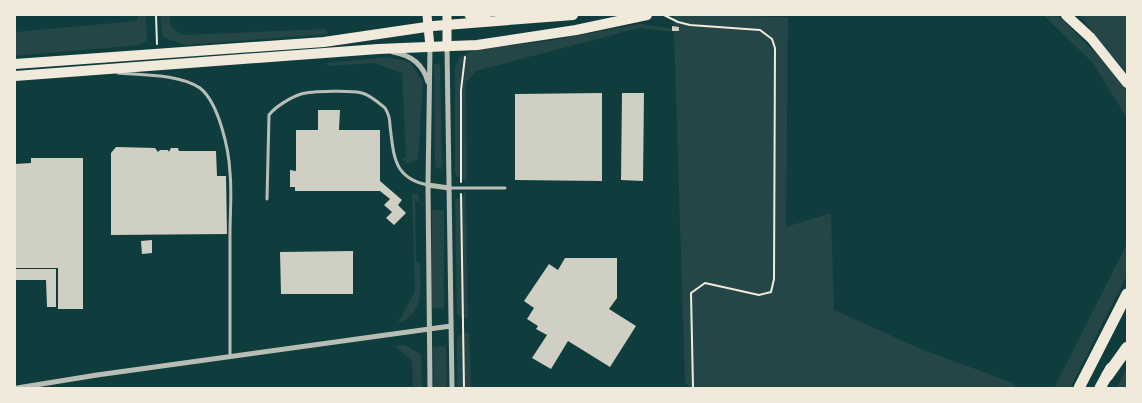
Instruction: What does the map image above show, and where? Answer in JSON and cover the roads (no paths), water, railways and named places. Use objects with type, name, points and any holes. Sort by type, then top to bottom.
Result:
[{"type":"highway","points":[[1079,388],[1127,294]]},
{"type":"highway","points":[[1100,388],[1127,338]]},
{"type":"highway","points":[[1107,376],[1127,348]]},
{"type":"main road","points":[[427,15],[430,47]]},
{"type":"main road","points":[[469,15],[495,22]]},
{"type":"main road","points":[[15,64],[340,40],[427,27],[447,20],[495,22],[573,15]]},
{"type":"main road","points":[[15,76],[378,49],[487,44],[576,30],[647,15]]},
{"type":"main road","points":[[1066,15],[1091,38],[1127,83]]},
{"type":"main road","points":[[447,20],[447,47]]},
{"type":"street","points":[[430,47],[428,185],[430,388]]},
{"type":"street","points":[[447,47],[452,388]]},
{"type":"street","points":[[378,49],[404,54],[413,59],[424,73],[429,92]]},
{"type":"street","points":[[428,185],[449,188]]},
{"type":"street","points":[[16,387],[451,326]]},
{"type":"lane","points":[[95,70],[171,78],[194,85],[210,99],[222,130],[230,172],[230,357]]},
{"type":"lane","points":[[268,199],[269,115],[294,97],[304,93],[357,92],[368,96],[384,107],[389,115],[394,156],[405,175],[414,181],[428,185]]},
{"type":"lane","points":[[449,188],[505,188]]}]
